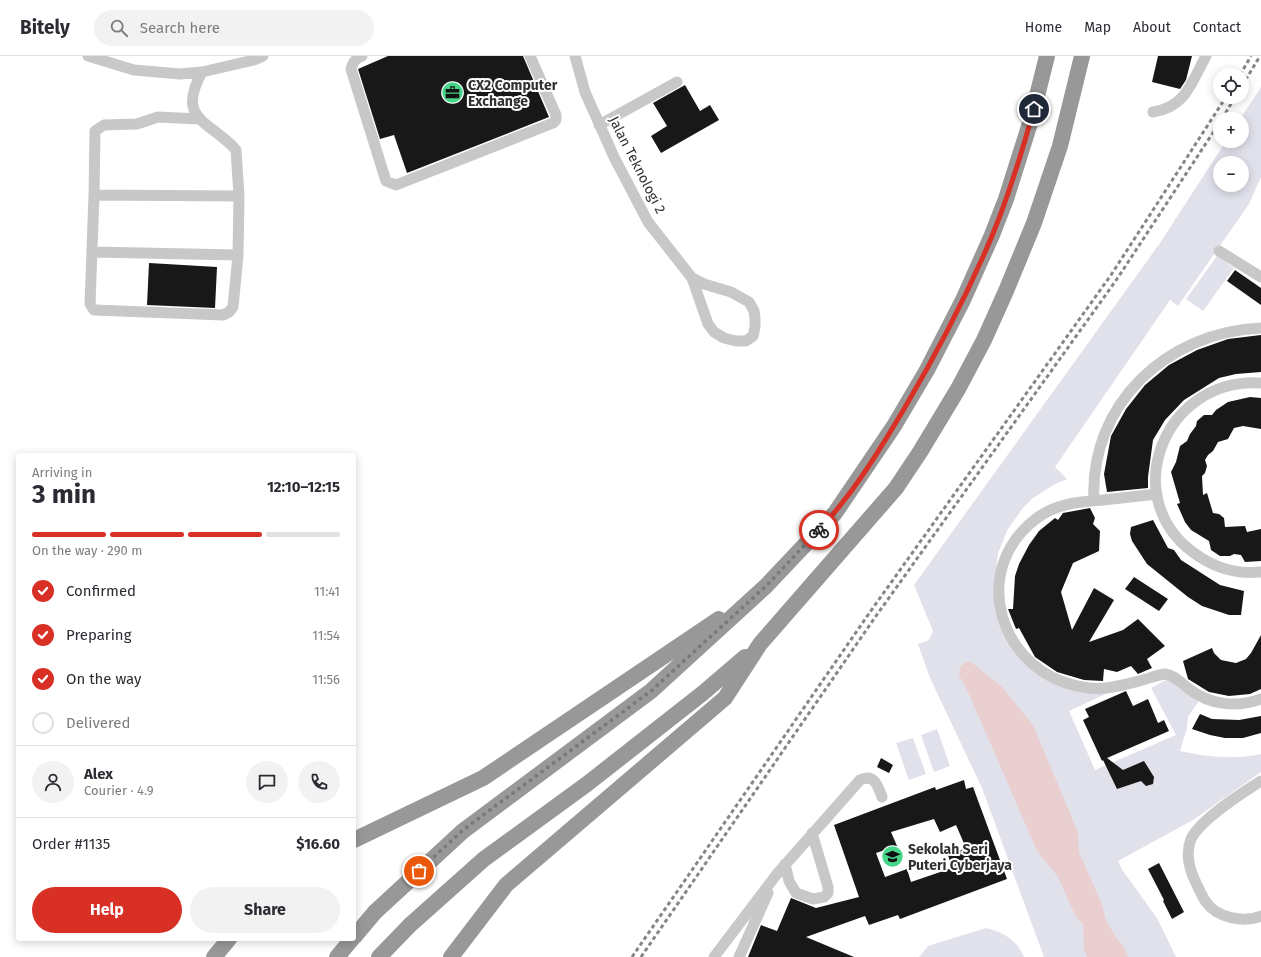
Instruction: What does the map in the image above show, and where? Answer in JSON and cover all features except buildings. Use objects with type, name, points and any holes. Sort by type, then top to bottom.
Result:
[{"type":"highway","points":[[356,934],[375,912],[463,830],[651,691],[766,586],[835,512],[894,426],[927,370],[963,300],[992,235],[1021,152],[1040,88],[1047,56]]},
{"type":"highway","points":[[451,957],[506,885],[725,698],[760,644],[896,488],[933,432],[984,340],[1034,223],[1060,146],[1082,56]]},
{"type":"highway","points":[[356,839],[483,778],[766,586]]},
{"type":"highway","points":[[379,957],[410,925],[484,859],[599,774],[703,693],[760,644]]},
{"type":"highway","points":[[214,957],[227,941]]},
{"type":"highway","points":[[337,957],[350,941]]},
{"type":"street","points":[[88,56],[134,70],[180,74],[202,72],[254,60],[263,56]]},
{"type":"street","points":[[362,56],[352,63],[351,69],[386,181],[396,185],[553,123],[556,120],[556,116],[530,56]]},
{"type":"street","name":"Jalan Teknologi 2","points":[[575,56],[585,92],[614,157],[648,222],[692,278],[703,314],[714,332],[724,338],[736,341],[746,341],[753,336],[755,327],[754,311],[748,302],[731,292],[704,284],[692,278]]},
{"type":"street","points":[[1152,112],[1165,110],[1176,105],[1184,96],[1206,56]]},
{"type":"street","points":[[200,119],[158,117],[137,124],[104,125],[95,131],[93,252],[90,304],[94,310],[223,315],[229,312],[233,307],[238,255],[239,196],[236,150],[200,119],[194,110],[192,101],[196,84],[202,72]]},
{"type":"street","points":[[599,125],[677,82]]},
{"type":"street","points":[[94,195],[239,196]]},
{"type":"street","points":[[1219,251],[1261,277]]},
{"type":"street","points":[[93,252],[238,255]]},
{"type":"street","points":[[1094,501],[1093,481],[1095,466],[1104,436],[1118,408],[1137,383],[1160,362],[1187,346],[1216,334],[1261,328]]},
{"type":"street","points":[[1261,383],[1241,383],[1223,387],[1200,397],[1181,413],[1167,434],[1160,451],[1156,469],[1157,494],[1160,506],[1171,528],[1187,547],[1207,562],[1230,570],[1261,572]]},
{"type":"street","points":[[1157,494],[1065,505],[1038,518],[1020,534],[1008,554],[1000,576],[999,600],[1004,623],[1014,644],[1034,665],[1049,675],[1082,687],[1094,689],[1114,687],[1165,674],[1174,677],[1192,691],[1211,701],[1240,704],[1261,699]]},
{"type":"street","points":[[714,957],[777,874],[860,780],[865,777],[870,777],[874,780],[882,797]]},
{"type":"street","points":[[1261,781],[1207,820],[1197,830],[1189,846],[1188,856],[1190,871],[1210,907],[1221,914],[1235,918],[1250,919],[1261,916]]},
{"type":"street","points":[[786,864],[789,881],[796,893],[813,899],[820,899],[824,897],[828,892],[828,887],[812,833]]},
{"type":"street","points":[[739,957],[777,874]]},
{"type":"shaded area","points":[[1261,87],[1261,177],[1249,204],[1178,306],[1170,300],[1055,467],[1067,479],[1055,484],[1033,498],[1023,508],[1008,529],[998,553],[995,579],[1001,617],[1039,668],[1112,691],[1069,711],[1095,770],[1176,735],[1151,688],[1166,680],[1175,683],[1201,698],[1188,717],[1187,728],[1180,751],[1220,757],[1241,757],[1261,754],[1261,772],[1193,820],[1118,861],[1123,871],[1157,918],[1176,957],[1044,957],[982,788],[930,678],[918,644],[929,640],[933,631],[914,585],[1160,243],[1213,161],[1213,192],[1249,192],[1249,156],[1216,156],[1221,148],[1249,148],[1249,112],[1245,112]]},
{"type":"shaded area","points":[[1217,256],[1234,268],[1203,311],[1186,299]]},
{"type":"shaded area","points":[[965,662],[971,662],[1002,687],[1033,725],[1078,832],[1079,852],[1102,904],[1106,920],[1117,939],[1124,947],[1128,957],[1087,957],[1084,950],[1083,924],[1076,917],[1058,877],[1037,851],[968,692],[959,675],[960,667]]},
{"type":"shaded area","points":[[937,729],[950,766],[934,772],[921,735]]},
{"type":"shaded area","points":[[913,738],[926,774],[909,780],[896,743]]},
{"type":"shaded area","points":[[986,928],[1004,934],[1018,946],[1024,957],[919,957],[928,946]]},
{"type":"railway","points":[[1244,68],[1251,56]]},
{"type":"railway","points":[[1249,74],[1260,56]]},
{"type":"railway","points":[[632,957],[870,612],[1111,275],[1221,104]]},
{"type":"railway","points":[[1226,112],[1231,104]]},
{"type":"railway","points":[[641,957],[876,616],[1117,279],[1213,133]]},
{"type":"way so far","points":[[419,871],[463,830],[651,691],[766,586],[819,530]]},
{"type":"place","name":"CX2 Computer Exchange","points":[[453,93]]},
{"type":"place","name":"Sekolah Seri Puteri Cyberjaya","points":[[893,857]]},
{"type":"route","points":[[819,530],[835,512],[872,461],[927,370],[947,332],[992,235],[1006,199],[1034,109]]}]
